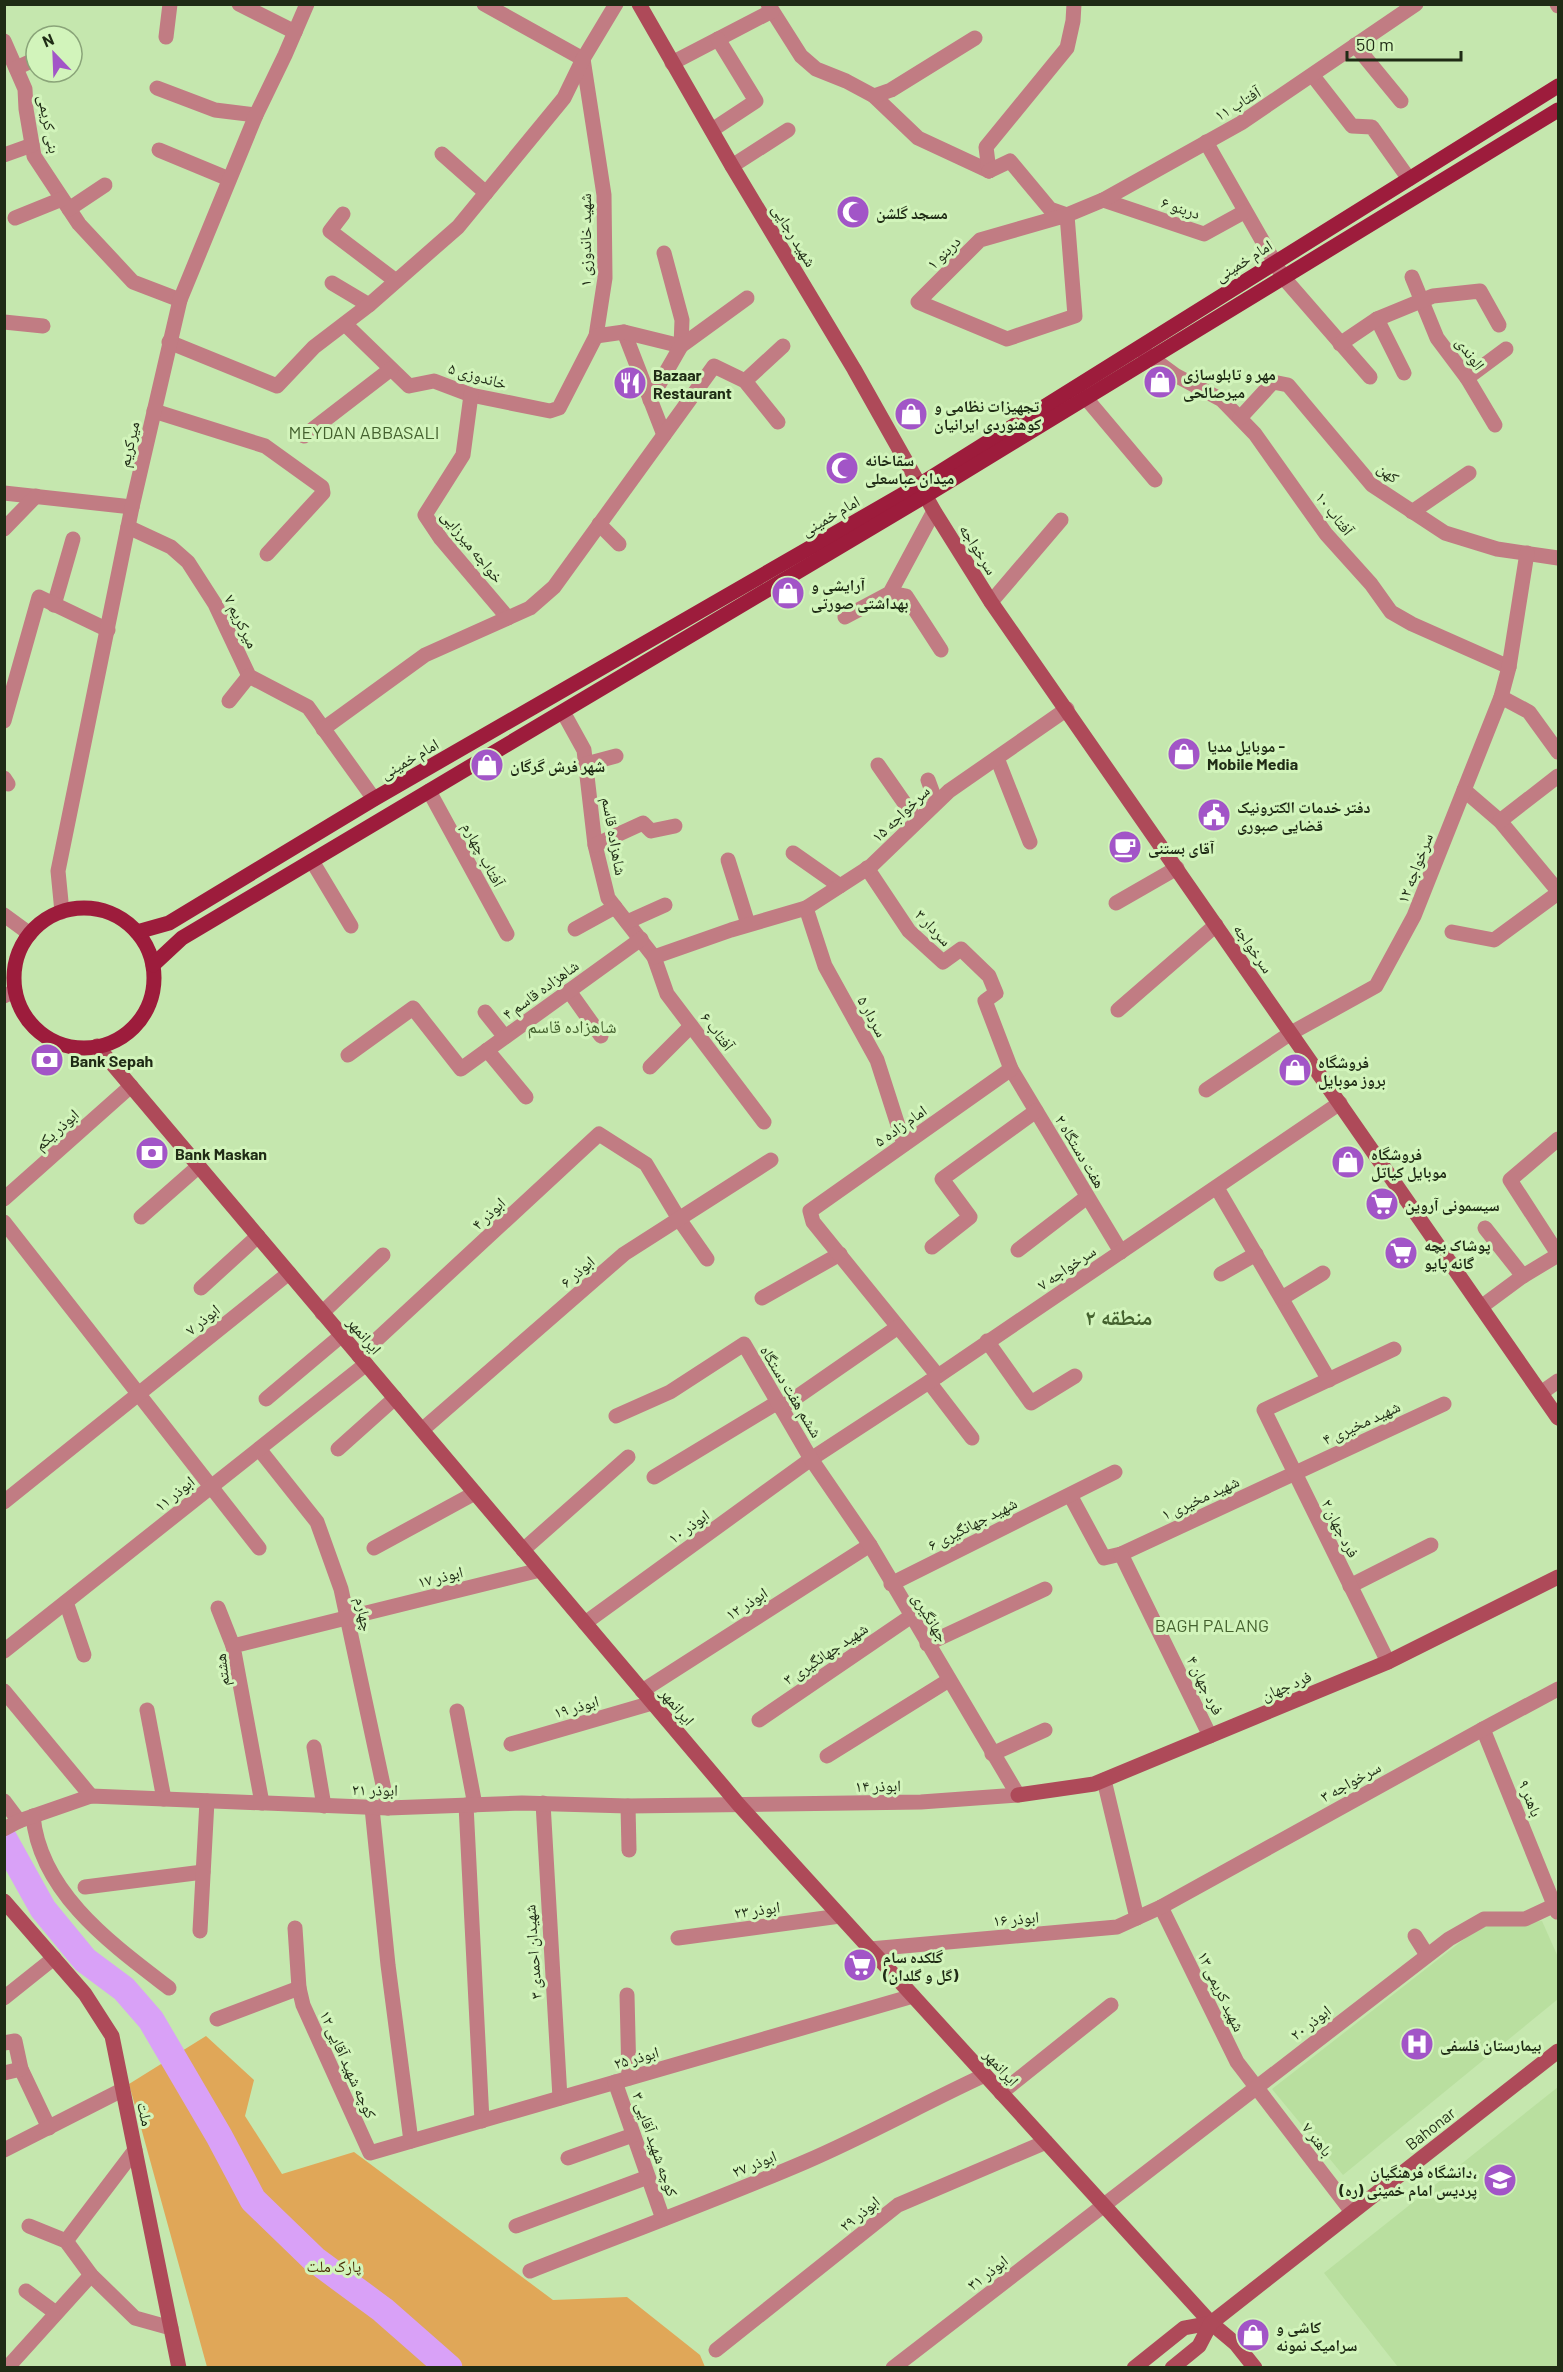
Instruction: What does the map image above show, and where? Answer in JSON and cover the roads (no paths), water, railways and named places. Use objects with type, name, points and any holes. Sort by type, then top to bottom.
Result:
[{"type":"main road","name":"شهید رجایی","points":[[639,4],[732,166],[854,369],[922,490]]},
{"type":"main road","name":"امام خمینی","points":[[137,932],[169,923],[374,799],[1086,397],[1273,262],[1558,86]]},
{"type":"main road","name":"امام خمینی","points":[[153,964],[182,938],[563,712],[1144,353],[1282,277],[1558,110]]},
{"type":"main road","name":"سرخواجه","points":[[922,490],[991,602],[1558,1418]]},
{"type":"main road","points":[[89,908],[107,912],[123,920],[137,932],[147,947],[153,964],[154,983],[150,1000],[142,1017],[115,1041],[97,1046],[70,1046],[45,1036],[10,994],[9,973],[30,934],[38,925],[62,912],[89,908]]},
{"type":"main road","name":"ایرانمهر","points":[[97,1046],[739,1805],[1211,2323],[1236,2344],[1255,2367]]},
{"type":"main road","name":"فرد جهان","points":[[1018,1796],[1094,1784],[1104,1780],[1388,1662],[1558,1577]]},
{"type":"main road","name":"ملت","points":[[4,1901],[85,1994],[112,2036],[171,2328],[176,2365]]},
{"type":"main road","name":"Bahonar","points":[[1172,2367],[1199,2346],[1211,2323],[1558,2051]]},
{"type":"main road","name":"Bahonar","points":[[1134,2367],[1184,2328],[1211,2323]]},
{"type":"street","points":[[166,37],[170,4]]},
{"type":"street","points":[[239,4],[295,32]]},
{"type":"street","points":[[484,4],[583,59]]},
{"type":"street","points":[[169,342],[277,386],[314,347],[369,305],[458,227],[564,98],[583,59],[616,4]]},
{"type":"street","points":[[989,171],[986,147],[1067,48],[1074,4]]},
{"type":"street","name":"آفتاب ۱۱","points":[[1067,215],[1103,200],[1241,123],[1416,4]]},
{"type":"street","name":"میرکریم","points":[[62,912],[58,871],[132,507],[180,300],[256,115],[295,32],[302,7]]},
{"type":"street","points":[[672,63],[770,8],[801,56],[816,69],[874,96],[918,138],[989,171]]},
{"type":"street","points":[[874,96],[891,90],[975,38]]},
{"type":"street","points":[[712,130],[756,101],[718,39]]},
{"type":"street","name":"بنی کریمی","points":[[4,41],[25,89],[34,156],[79,224],[133,282],[180,300]]},
{"type":"street","points":[[1356,45],[1401,101]]},
{"type":"street","name":"۱ شهید خاندوزی","points":[[555,411],[559,408],[597,336],[605,278],[604,195],[583,59]]},
{"type":"street","points":[[16,68],[24,64]]},
{"type":"street","points":[[1313,76],[1352,126],[1372,127],[1408,179]]},
{"type":"street","points":[[157,88],[215,110],[256,115]]},
{"type":"street","points":[[732,166],[788,130]]},
{"type":"street","points":[[1206,142],[1282,277],[1370,377]]},
{"type":"street","points":[[4,155],[32,145]]},
{"type":"street","points":[[159,150],[229,179]]},
{"type":"street","points":[[442,154],[486,193]]},
{"type":"street","points":[[989,171],[1010,161],[1050,209],[1067,215]]},
{"type":"street","points":[[15,218],[66,204],[105,185]]},
{"type":"street","name":"۶ دربنو","points":[[1103,200],[1204,234],[1244,212]]},
{"type":"street","points":[[343,214],[330,231],[396,281]]},
{"type":"street","name":"دربنو ۱","points":[[1067,215],[1075,316],[1007,339],[918,302],[980,240],[1067,215]]},
{"type":"street","points":[[664,253],[682,320],[681,345]]},
{"type":"street","name":"الوندی","points":[[1412,277],[1437,338],[1467,378],[1495,425]]},
{"type":"street","points":[[332,283],[369,305]]},
{"type":"street","points":[[1340,344],[1377,319],[1433,296],[1480,291],[1499,325]]},
{"type":"street","points":[[650,400],[681,345],[747,298]]},
{"type":"street","points":[[1377,319],[1404,373]]},
{"type":"street","points":[[4,322],[43,326]]},
{"type":"street","name":"خاندوزی ۵","points":[[345,324],[409,386],[434,381],[471,395],[555,411]]},
{"type":"street","points":[[624,332],[663,435]]},
{"type":"street","points":[[597,336],[624,332],[681,345]]},
{"type":"street","points":[[745,381],[783,346]]},
{"type":"street","points":[[1467,378],[1506,350]]},
{"type":"street","name":"۱۰ آفتاب","points":[[1144,353],[1175,375],[1222,400],[1256,434],[1326,534],[1371,584],[1391,612],[1412,624],[1509,667]]},
{"type":"street","points":[[323,729],[426,655],[530,608],[554,587],[714,366],[745,381],[778,422]]},
{"type":"street","points":[[304,436],[391,369]]},
{"type":"street","name":"کهن","points":[[1240,418],[1273,382],[1288,385],[1372,485],[1412,512],[1445,533],[1497,549],[1558,558]]},
{"type":"street","name":"خواجه میرزایی","points":[[471,395],[463,455],[425,515],[441,539],[508,618]]},
{"type":"street","points":[[1086,397],[1155,480]]},
{"type":"street","points":[[154,411],[265,446],[322,487],[323,493],[267,555]]},
{"type":"street","points":[[1412,512],[1469,472]]},
{"type":"street","points":[[4,493],[132,507]]},
{"type":"street","points":[[4,529],[36,496]]},
{"type":"street","points":[[846,617],[890,593],[934,511]]},
{"type":"street","points":[[991,602],[1061,520]]},
{"type":"street","points":[[599,524],[619,544]]},
{"type":"street","name":"۷ میرکریم","points":[[128,527],[171,547],[188,562],[215,604],[249,676]]},
{"type":"street","points":[[54,604],[74,539]]},
{"type":"street","name":"۱۲ سرخواجه","points":[[1206,1090],[1291,1033],[1376,986],[1414,916],[1501,697],[1509,667],[1527,553]]},
{"type":"street","points":[[890,593],[906,596],[941,650]]},
{"type":"street","points":[[4,721],[39,597],[108,630]]},
{"type":"street","points":[[229,701],[249,676],[308,707],[374,799]]},
{"type":"street","points":[[1501,697],[1529,712],[1558,752]]},
{"type":"street","name":"سرخواجه ۱۵","points":[[654,957],[748,924],[806,908],[867,868],[949,790],[1067,709]]},
{"type":"street","name":"شاهزاده قاسم","points":[[563,712],[584,750],[595,845],[608,898],[654,957]]},
{"type":"street","points":[[586,764],[616,756]]},
{"type":"street","points":[[997,758],[1030,842]]},
{"type":"street","points":[[878,765],[917,821]]},
{"type":"street","points":[[1500,821],[1558,776]]},
{"type":"street","points":[[928,780],[936,802]]},
{"type":"street","points":[[1452,932],[1494,940],[1558,892],[1500,821],[1464,790]]},
{"type":"street","name":"آفتاب چهارم","points":[[429,791],[507,934]]},
{"type":"street","points":[[595,845],[643,823],[651,831],[675,825]]},
{"type":"street","points":[[793,853],[840,886]]},
{"type":"street","points":[[728,860],[748,924]]},
{"type":"street","points":[[312,861],[351,926]]},
{"type":"street","name":"۳ سردار","points":[[867,868],[909,931],[943,962],[961,949],[989,976],[996,993],[985,1000],[1011,1069]]},
{"type":"street","points":[[1116,903],[1177,868]]},
{"type":"street","points":[[627,921],[665,905]]},
{"type":"street","points":[[575,929],[615,907]]},
{"type":"street","name":"۵ سردار","points":[[806,908],[825,966],[877,1060],[904,1144]]},
{"type":"street","points":[[4,915],[30,934]]},
{"type":"street","points":[[1118,1010],[1216,925]]},
{"type":"street","name":"شاهزاده قاسم ۴","points":[[348,1055],[412,1008],[461,1069],[641,939]]},
{"type":"street","name":"آفتاب ۶","points":[[654,957],[667,994],[764,1122]]},
{"type":"street","points":[[569,991],[601,1036]]},
{"type":"street","points":[[485,1012],[505,1037]]},
{"type":"street","points":[[650,1067],[691,1026]]},
{"type":"street","points":[[487,1050],[526,1097]]},
{"type":"street","name":"هفت دستگاه ۲","points":[[1011,1069],[1121,1252]]},
{"type":"street","name":"۵ امام زاده","points":[[840,1254],[813,1222],[810,1211],[1011,1069]]},
{"type":"street","name":"ابوذر یکم","points":[[4,1199],[131,1086]]},
{"type":"street","name":"سرخواجه ۷","points":[[812,1459],[934,1379],[1340,1103]]},
{"type":"street","points":[[932,1247],[970,1216],[942,1179],[1036,1111]]},
{"type":"street","name":"ابوذر ۴","points":[[363,1360],[599,1134],[646,1164],[679,1219]]},
{"type":"street","points":[[1481,1307],[1523,1276],[1558,1255],[1510,1180],[1558,1139]]},
{"type":"street","name":"ابوذر ۶","points":[[422,1430],[624,1254],[771,1161]]},
{"type":"street","points":[[141,1217],[199,1166]]},
{"type":"street","points":[[1217,1188],[1329,1380],[1394,1349]]},
{"type":"street","points":[[1018,1250],[1087,1197]]},
{"type":"street","points":[[679,1219],[707,1259]]},
{"type":"street","points":[[4,1222],[259,1548]]},
{"type":"street","points":[[1485,1228],[1523,1276]]},
{"type":"street","points":[[201,1288],[258,1236]]},
{"type":"street","points":[[762,1298],[840,1254],[898,1327],[972,1438]]},
{"type":"street","points":[[1221,1275],[1256,1254]]},
{"type":"street","points":[[322,1313],[383,1255]]},
{"type":"street","name":"۷ ابوذر","points":[[4,1502],[289,1273]]},
{"type":"street","points":[[1282,1298],[1323,1273]]},
{"type":"street","points":[[654,1477],[780,1405],[898,1327]]},
{"type":"street","points":[[266,1399],[342,1335]]},
{"type":"street","points":[[987,1341],[1031,1403],[1075,1376]]},
{"type":"street","name":"ششم هفت دستگاه","points":[[616,1416],[670,1392],[744,1344],[812,1459]]},
{"type":"street","name":"ابوذر ۱۱","points":[[4,1651],[259,1449],[363,1360]]},
{"type":"street","name":"۲ فرد جهان","points":[[1329,1380],[1264,1410],[1388,1662]]},
{"type":"street","points":[[1541,1393],[1558,1381]]},
{"type":"street","points":[[338,1449],[395,1398]]},
{"type":"street","name":"۴ شهید مخیری","points":[[1294,1474],[1443,1404]]},
{"type":"street","name":"چهارم","points":[[259,1449],[317,1522],[341,1589],[388,1808]]},
{"type":"street","points":[[523,1550],[628,1457]]},
{"type":"street","name":"جهانگیری","points":[[812,1459],[870,1545],[910,1617],[1018,1796]]},
{"type":"street","name":"ابوذر ۱۰","points":[[585,1623],[812,1459]]},
{"type":"street","name":"۶ شهید جهانگیری","points":[[891,1584],[1115,1472]]},
{"type":"street","name":"شهید مخیری ۱","points":[[1121,1554],[1294,1474]]},
{"type":"street","points":[[374,1548],[475,1493]]},
{"type":"street","points":[[1070,1495],[1104,1558],[1121,1554]]},
{"type":"street","name":"ابوذر ۱۲","points":[[647,1697],[870,1545]]},
{"type":"street","points":[[1350,1586],[1431,1545]]},
{"type":"street","name":"۴ فرد جهان","points":[[1121,1554],[1210,1736]]},
{"type":"street","name":"۱۷ ابوذر","points":[[347,1618],[540,1570]]},
{"type":"street","points":[[927,1644],[1046,1589]]},
{"type":"street","points":[[66,1602],[84,1655]]},
{"type":"street","points":[[218,1608],[233,1646]]},
{"type":"street","name":"۳ شهید جهانگیری","points":[[759,1720],[910,1617]]},
{"type":"street","name":"هشتم","points":[[262,1803],[233,1646],[347,1618]]},
{"type":"street","points":[[827,1756],[949,1680]]},
{"type":"street","name":"سرخواجه ۳","points":[[1161,1907],[1558,1689]]},
{"type":"street","points":[[4,1691],[91,1796]]},
{"type":"street","name":"ابوذر ۱۹","points":[[511,1744],[647,1697]]},
{"type":"street","points":[[147,1710],[164,1799]]},
{"type":"street","points":[[457,1711],[470,1805],[470,1900],[482,2121]]},
{"type":"street","name":"۹ باهنر","points":[[1483,1729],[1557,1910]]},
{"type":"street","points":[[992,1754],[1045,1730]]},
{"type":"street","points":[[314,1747],[324,1806]]},
{"type":"street","points":[[1104,1780],[1137,1918]]},
{"type":"street","name":"۲۱ ابوذر","points":[[18,1822],[91,1796],[372,1808],[543,1803],[628,1806],[739,1805]]},
{"type":"street","name":"۱۴ ابوذر","points":[[739,1805],[921,1802],[1018,1796]]},
{"type":"street","points":[[4,1801],[37,1847],[66,1894],[82,1914],[108,1939],[170,1988]]},
{"type":"street","points":[[200,1931],[207,1802]]},
{"type":"street","name":"شهیدان احمدی ۳","points":[[543,1803],[560,2098]]},
{"type":"street","points":[[628,1806],[629,1850]]},
{"type":"street","points":[[372,1808],[388,1965],[411,2141]]},
{"type":"street","points":[[85,1887],[203,1872]]},
{"type":"street","name":"۱۶ ابوذر","points":[[870,1949],[1117,1927],[1161,1907]]},
{"type":"street","name":"۱۳ شهید کریمی","points":[[1161,1907],[1237,2062],[1256,2087]]},
{"type":"street","name":"ابوذر ۲۰","points":[[1103,2205],[1449,1939],[1485,1918],[1525,1919],[1557,1910]]},
{"type":"street","name":"۲۳ ابوذر","points":[[678,1938],[840,1916]]},
{"type":"street","name":"کوچه شهید آقایی ۱۲","points":[[295,1928],[299,1988],[303,2006],[370,2153]]},
{"type":"street","points":[[1415,1936],[1427,1955]]},
{"type":"street","points":[[4,1998],[54,1958]]},
{"type":"street","points":[[217,2019],[299,1988]]},
{"type":"street","name":"کوچه شهید آقایی ۳","points":[[627,1995],[622,2080],[633,2135],[663,2219]]},
{"type":"street","name":"ابوذر ۲۵","points":[[370,2153],[913,1996]]},
{"type":"street","points":[[1001,2093],[1111,2005]]},
{"type":"street","points":[[4,2043],[15,2041],[21,2069],[49,2128]]},
{"type":"street","points":[[4,2073],[21,2069]]},
{"type":"street","name":"ابوذر ۲۷","points":[[530,2271],[805,2162],[872,2132],[943,2094],[985,2075]]},
{"type":"street","name":"باهنر ۷","points":[[1256,2087],[1352,2212]]},
{"type":"street","points":[[4,2150],[123,2090]]},
{"type":"street","points":[[568,2158],[633,2135]]},
{"type":"street","name":"ابوذر ۲۹","points":[[716,2350],[898,2205],[1046,2142]]},
{"type":"street","points":[[66,2241],[135,2150]]},
{"type":"street","points":[[516,2226],[648,2177]]},
{"type":"street","name":"ابوذر ۳۱","points":[[893,2367],[1103,2205]]},
{"type":"street","points":[[29,2226],[66,2241],[91,2275],[135,2318],[171,2328]]},
{"type":"street","points":[[7,2367],[91,2275]]},
{"type":"street","points":[[26,2291],[56,2313]]},
{"type":"waterway","points":[[4,1839],[43,1909],[85,1960],[124,1989],[151,2020],[219,2136],[253,2200],[314,2259],[383,2310],[449,2368]]},
{"type":"place","name":"مسجد گلشن","points":[[853,212]]},
{"type":"place","name":"مهر و تابلوسازی میرصالحی","points":[[1160,382]]},
{"type":"place","name":"Bazaar Restaurant","points":[[630,383]]},
{"type":"place","name":"تجهیزات نظامی و کوهنوردی ایرانیان","points":[[911,414]]},
{"type":"place","name":"سقاخانه میدان عباسعلی","points":[[842,468]]},
{"type":"place","name":"آرایشی و بهداشتی صورتی","points":[[788,593]]},
{"type":"place","name":"موبایل مدیا - Mobile Media","points":[[1184,754]]},
{"type":"place","name":"شهر فرش گرگان","points":[[487,765]]},
{"type":"place","name":"دفتر خدمات الکترونیک قضایی صبوری","points":[[1214,815]]},
{"type":"place","name":"آقای بستنی","points":[[1125,847]]},
{"type":"place","name":"Bank Sepah","points":[[47,1060]]},
{"type":"place","name":"فروشگاه بروز موبایل","points":[[1295,1070]]},
{"type":"place","name":"Bank Maskan","points":[[152,1153]]},
{"type":"place","name":"فروشگاه موبایل کیاتل","points":[[1348,1162]]},
{"type":"place","name":"سیسمونی آروین","points":[[1382,1204]]},
{"type":"place","name":"پوشاک بچه گانه پایو","points":[[1401,1253]]},
{"type":"place","name":"گلکده سام (گل و گلدان)","points":[[860,1965]]},
{"type":"place","name":"بیمارستان فلسفی","points":[[1417,2044]]},
{"type":"place","name":"دانشگاه فرهنگیان، پردیس امام خمینی (ره)","points":[[1500,2180]]},
{"type":"place","name":"کاشی و سرامیک نمونه","points":[[1253,2335]]},
{"type":"district","name":"MEYDAN ABBASALI","points":[[364,432]]},
{"type":"district","name":"شاهزاده قاسم","points":[[572,1026]]},
{"type":"district","name":"منطقه ۲","points":[[1119,1316]]},
{"type":"district","name":"BAGH PALANG","points":[[1212,1625]]},
{"type":"park label","name":"پارک ملت","points":[[334,2265]]}]
